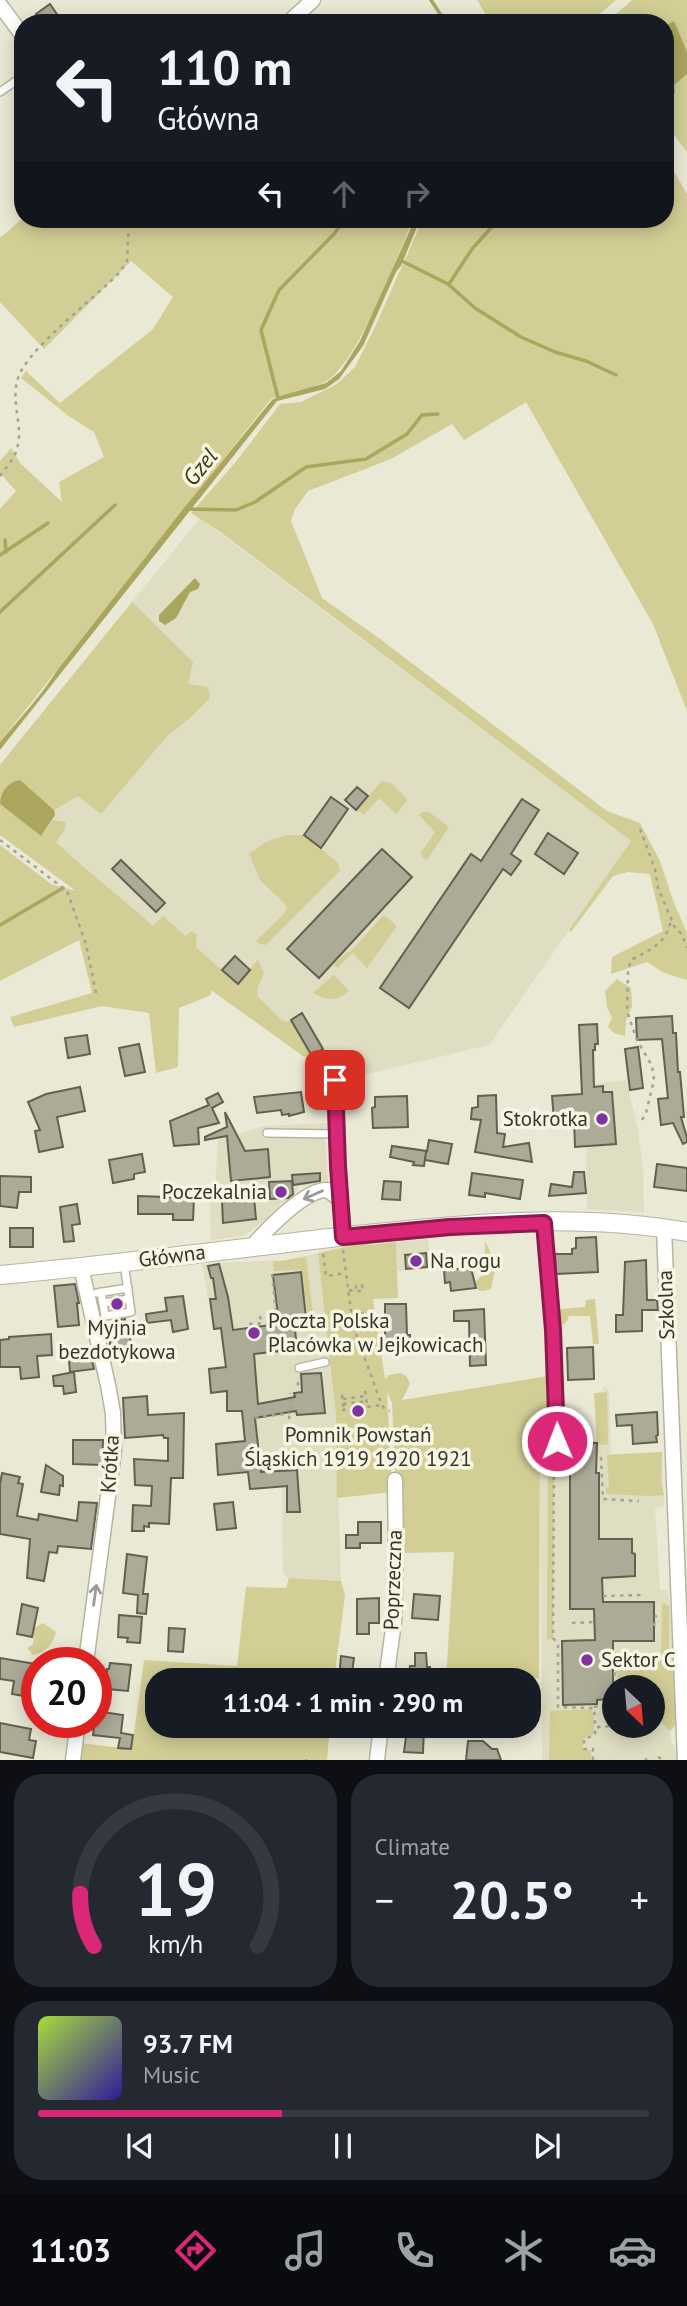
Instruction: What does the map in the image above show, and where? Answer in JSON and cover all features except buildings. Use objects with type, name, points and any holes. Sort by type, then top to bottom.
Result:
[{"type":"street","points":[[298,14],[313,0]]},
{"type":"street","points":[[0,5],[14,24]]},
{"type":"street","points":[[335,1080],[343,1242]]},
{"type":"street","points":[[252,1247],[265,1232],[313,1193],[327,1190],[340,1199]]},
{"type":"street","name":"Główna","points":[[0,1275],[252,1247],[343,1242],[469,1225],[616,1223],[687,1233]]},
{"type":"street","name":"Szkolna","points":[[664,1228],[685,1760]]},
{"type":"street","name":"Krótka","points":[[81,1267],[94,1293],[113,1413],[114,1451],[88,1647]]},
{"type":"street","name":"Poprzeczna","points":[[388,1668],[394,1622],[395,1480]]},
{"type":"street","points":[[72,1760],[75,1738]]},
{"type":"street","points":[[377,1760],[380,1738]]},
{"type":"lane","points":[[267,1133],[337,1134]]},
{"type":"lane","points":[[544,1223],[553,1330],[555,1444]]},
{"type":"lane","points":[[94,1293],[103,1303],[105,1316],[131,1312],[124,1262]]},
{"type":"lane","points":[[94,1293],[128,1288]]},
{"type":"lane","points":[[103,1303],[129,1299]]},
{"type":"lane","points":[[299,1368],[325,1363]]},
{"type":"path","points":[[0,476],[17,449],[19,437],[15,402],[18,378],[27,362],[51,337],[120,272],[127,261],[128,228]]},
{"type":"path","points":[[640,829],[658,888],[671,920],[682,934],[687,948]]},
{"type":"path","points":[[0,840],[67,891],[86,944],[96,993]]},
{"type":"path","points":[[642,1120],[653,1080],[652,1066],[629,1022],[628,970],[631,960],[668,935],[671,920]]},
{"type":"path","points":[[343,1242],[353,1326],[382,1405],[390,1410]]},
{"type":"path","points":[[323,1251],[326,1276],[346,1273]]},
{"type":"path","points":[[272,1274],[277,1321]]},
{"type":"path","points":[[349,1290],[356,1291]]},
{"type":"path","points":[[352,1315],[369,1312]]},
{"type":"path","points":[[260,1316],[261,1323]]},
{"type":"path","points":[[249,1324],[320,1317]]},
{"type":"path","points":[[298,1382],[298,1389]]},
{"type":"path","points":[[287,1436],[290,1393]]},
{"type":"path","points":[[366,1394],[367,1403],[343,1399],[366,1394]]},
{"type":"path","points":[[343,1399],[343,1410],[382,1405]]},
{"type":"path","points":[[255,1419],[290,1413]]},
{"type":"path","points":[[555,1444],[553,1638],[558,1644],[558,1707],[594,1708],[595,1705],[602,1704]]},
{"type":"path","points":[[601,1457],[603,1499],[639,1501]]},
{"type":"path","points":[[603,1595],[643,1595]]},
{"type":"path","points":[[654,1626],[656,1615]]},
{"type":"path","points":[[572,1623],[595,1622]]},
{"type":"path","points":[[610,1656],[615,1675]]},
{"type":"path","points":[[593,1760],[593,1749],[584,1749],[584,1739],[594,1735],[597,1727],[594,1708]]},
{"type":"path","points":[[597,1727],[602,1727]]},
{"type":"path","points":[[658,1757],[663,1760]]},
{"type":"shaded area","points":[[477,0],[616,0],[600,14],[486,14]]},
{"type":"shaded area","points":[[632,0],[687,0],[687,152],[674,135],[674,14],[616,14]]},
{"type":"shaded area","points":[[674,21],[687,52],[687,74],[674,85]]},
{"type":"shaded area","points":[[674,172],[687,194],[687,711],[653,624],[526,402],[464,440],[452,424],[391,459],[308,491],[295,509],[291,521],[322,598],[607,811],[640,823],[660,861],[687,933],[687,980],[664,973],[647,962],[611,974],[612,957],[663,931],[650,874],[628,872],[613,876],[571,932],[569,930],[631,841],[219,531],[191,513],[235,463],[280,404],[301,402],[337,384],[355,367],[419,228],[674,228]]},
{"type":"shaded area","points":[[14,226],[14,228],[409,228],[365,330],[340,369],[323,383],[271,399],[0,742],[0,509],[16,491],[0,473],[0,461],[11,448],[20,463],[62,502],[59,482],[104,457],[94,432],[70,417],[21,378],[26,371],[60,403],[153,329],[173,297],[131,261],[44,349],[0,302],[0,238]]},
{"type":"shaded area","points":[[411,228],[416,228],[363,346],[339,379],[325,389],[277,401],[0,750],[0,742],[272,400],[326,383],[341,371],[360,341]]},
{"type":"shaded area","points":[[200,518],[631,841],[489,1045],[321,1085],[318,1067],[0,835],[0,765]]},
{"type":"shaded area","points":[[195,578],[200,584],[198,589],[190,592],[176,618],[165,625],[159,621],[159,615]]},
{"type":"shaded area","points":[[132,602],[193,662],[188,684],[208,687],[210,698],[168,735],[101,814],[78,796],[54,810],[20,780],[1,796],[0,800],[0,765]]},
{"type":"shaded area","points":[[20,780],[54,810],[55,815],[41,836],[0,804],[1,795],[6,788]]},
{"type":"shaded area","points":[[382,781],[391,783],[406,798],[407,801],[396,814],[379,798],[364,815],[356,810]]},
{"type":"shaded area","points":[[0,804],[41,836],[53,820],[66,822],[64,831],[56,842],[153,926],[163,916],[185,936],[192,931],[197,935],[196,947],[237,984],[258,960],[264,973],[257,989],[258,997],[282,1020],[291,1020],[312,1056],[303,1056],[211,990],[211,995],[179,1008],[178,1067],[156,1073],[149,1013],[102,1006],[14,1027],[10,1017],[92,993],[79,940],[0,981],[0,845],[51,884],[76,891],[0,835]]},
{"type":"shaded area","points":[[429,812],[449,827],[427,860],[422,858],[421,853],[435,832],[419,815]]},
{"type":"shaded area","points":[[286,835],[304,835],[338,863],[340,871],[266,945],[260,944],[256,941],[287,908],[260,880],[249,854],[266,842]]},
{"type":"shaded area","points":[[384,915],[397,926],[367,968],[353,953],[337,968],[334,964],[350,952]]},
{"type":"shaded area","points":[[334,975],[349,991],[331,999],[313,993]]},
{"type":"shaded area","points":[[617,979],[631,988],[632,1006],[626,1021],[625,1036],[614,1033],[608,1027],[612,1018],[605,991]]},
{"type":"shaded area","points":[[626,1080],[638,1129],[643,1169],[644,1212],[587,1209],[583,1085]]},
{"type":"shaded area","points":[[329,1123],[325,1138],[328,1183],[299,1186],[293,1198],[281,1204],[243,1236],[211,1240],[210,1190],[215,1190],[218,1140],[265,1126]]},
{"type":"shaded area","points":[[428,1239],[431,1268],[397,1271],[396,1242]]},
{"type":"shaded area","points":[[485,1241],[496,1264],[491,1289],[483,1291],[478,1290],[475,1282],[484,1274]]},
{"type":"shaded area","points":[[368,1242],[369,1245],[396,1242],[398,1298],[373,1299],[385,1379],[389,1375],[401,1373],[407,1377],[410,1384],[402,1400],[548,1376],[547,1449],[540,1450],[539,1668],[447,1668],[454,1552],[399,1553],[392,1403],[387,1392],[392,1492],[337,1498],[336,1416],[318,1253]]},
{"type":"shaded area","points":[[318,1253],[336,1418],[341,1581],[289,1578],[283,1574],[282,1486],[250,1489],[228,1297],[208,1299],[202,1264],[279,1262]]},
{"type":"shaded area","points":[[306,1257],[313,1314],[308,1316],[301,1270],[274,1271],[273,1262]]},
{"type":"shaded area","points":[[595,1299],[599,1344],[593,1344],[590,1316],[569,1316],[566,1323],[561,1325],[559,1322],[561,1309],[585,1307],[586,1300]]},
{"type":"shaded area","points":[[603,1386],[609,1390],[611,1454],[662,1452],[664,1506],[655,1508],[660,1589],[667,1590],[670,1606],[676,1724],[670,1731],[678,1760],[542,1760],[540,1449],[557,1448],[557,1443],[598,1444],[605,1427]]},
{"type":"shaded area","points":[[607,1392],[608,1445],[597,1444],[594,1393]]},
{"type":"shaded area","points":[[662,1452],[661,1482],[664,1495],[606,1494],[606,1488],[609,1488],[607,1455]]},
{"type":"shaded area","points":[[548,1456],[554,1456],[553,1638],[547,1640]]},
{"type":"shaded area","points":[[289,1578],[341,1581],[345,1595],[336,1668],[145,1668],[145,1738],[329,1738],[327,1760],[75,1760],[81,1743],[132,1748],[144,1660],[237,1666],[246,1587],[286,1588]]},
{"type":"shaded area","points":[[662,1603],[669,1606],[669,1668],[677,1670],[678,1684],[674,1688],[676,1724],[670,1731],[665,1726],[665,1675],[617,1675],[612,1652],[661,1654]]},
{"type":"shaded area","points":[[43,1623],[56,1632],[48,1647],[28,1647],[33,1644],[34,1628]]},
{"type":"shaded area","points":[[592,1709],[595,1733],[583,1740],[583,1750],[591,1750],[591,1760],[549,1760],[550,1711]]},
{"type":"waterway","points":[[431,0],[440,14]]},
{"type":"waterway","points":[[278,398],[261,330],[279,290],[338,228]]},
{"type":"waterway","points":[[449,284],[472,249],[491,228]]},
{"type":"waterway","points":[[400,260],[448,284],[475,308],[521,337],[616,375]]},
{"type":"waterway","points":[[186,509],[236,510],[255,502],[306,467],[366,459],[407,434],[422,415],[438,414]]},
{"type":"waterway","points":[[0,612],[115,505]]},
{"type":"waterway","points":[[0,555],[48,523]]},
{"type":"waterway","points":[[5,540],[6,552]]},
{"type":"waterway","points":[[0,925],[63,888]]},
{"type":"place","name":"Stokrotka","points":[[602,1119]]},
{"type":"place","name":"Poczekalnia","points":[[281,1192]]},
{"type":"place","name":"Na rogu","points":[[416,1261]]},
{"type":"place","name":"Myjnia bezdotykowa","points":[[117,1304]]},
{"type":"place","name":"Poczta Polska Placówka w Jejkowicach","points":[[254,1333]]},
{"type":"place","name":"Pomnik Powstań Śląskich 1919 1920 1921","points":[[358,1411]]},
{"type":"place","name":"Sektor C","points":[[587,1660]]},
{"type":"route","points":[[335,1080],[343,1237],[449,1227],[544,1223],[553,1330],[557,1441]]},
{"type":"water label","name":"Gzel","points":[[200,467]]}]
